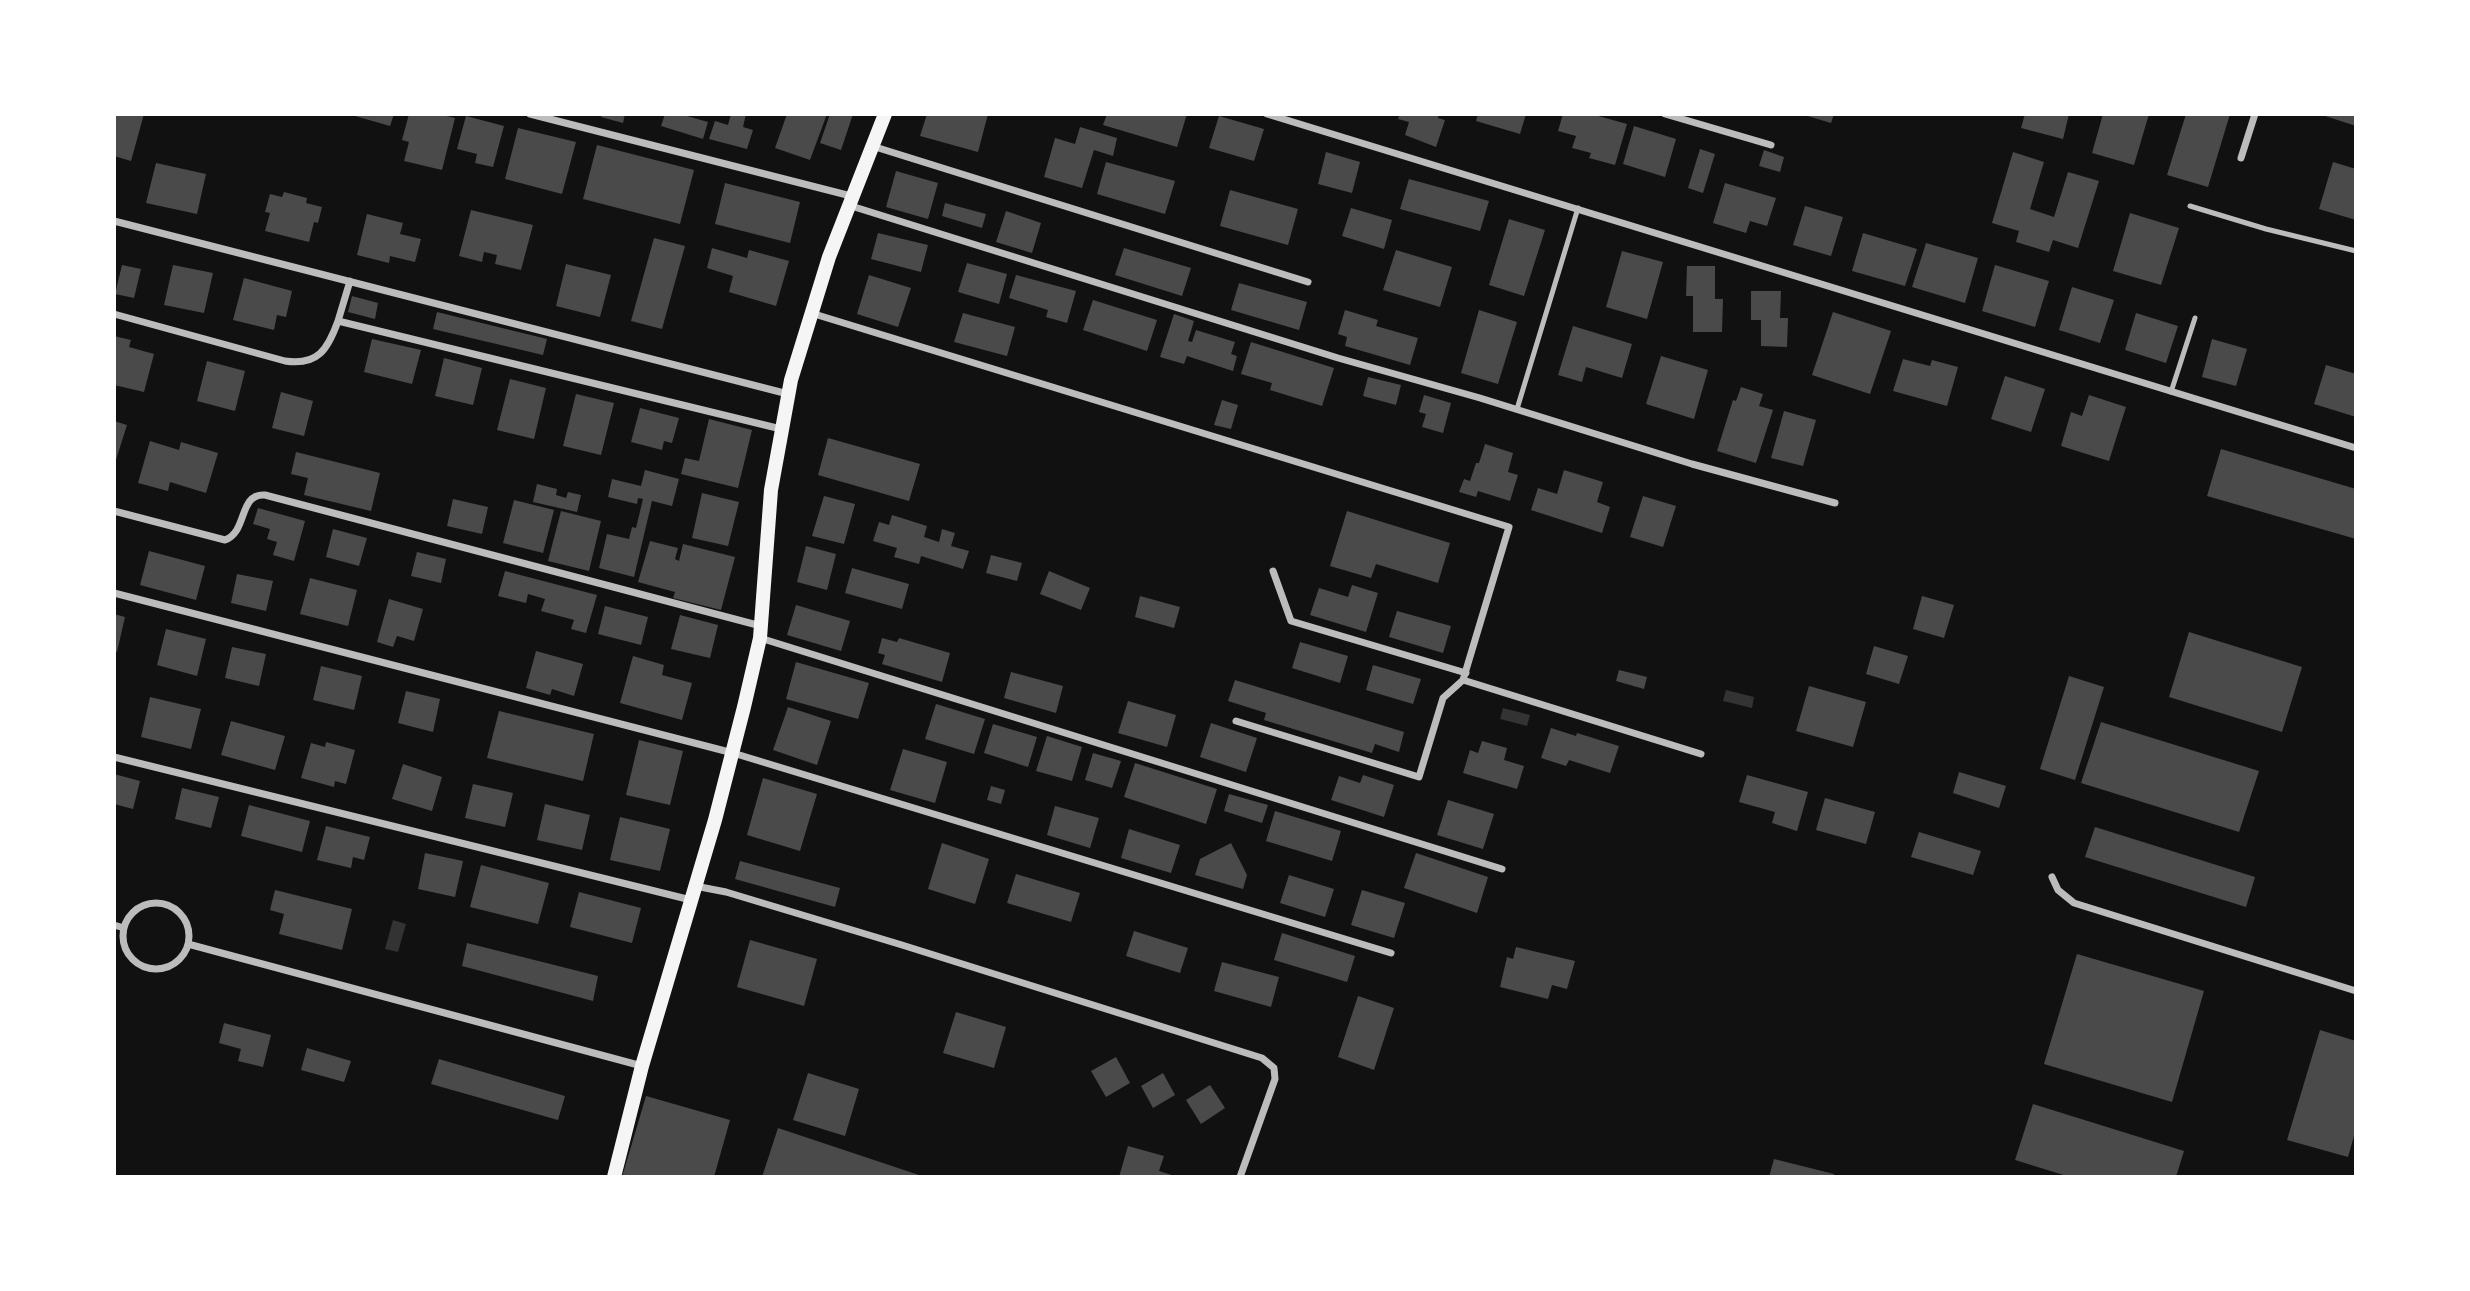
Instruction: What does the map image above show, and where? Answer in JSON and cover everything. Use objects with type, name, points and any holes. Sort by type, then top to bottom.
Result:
[{"type":"main road","points":[[614,1177],[642,1066],[733,753],[761,632],[771,490],[788,394],[811,313],[849,201],[885,114]]},
{"type":"street","points":[[530,114],[849,201],[1338,358],[1703,467],[1835,503]]},
{"type":"street","points":[[1267,114],[2356,448]]},
{"type":"street","points":[[1665,114],[1771,145]]},
{"type":"street","points":[[2241,158],[2255,114]]},
{"type":"street","points":[[872,146],[1308,282]]},
{"type":"street","points":[[114,221],[788,394]]},
{"type":"street","points":[[114,314],[298,363],[320,354],[331,340],[350,281]]},
{"type":"street","points":[[811,313],[1509,527],[1464,677],[1443,698],[1419,777],[1236,721]]},
{"type":"street","points":[[338,321],[781,429]]},
{"type":"street","points":[[114,511],[225,540],[238,531],[248,501],[253,496],[265,495],[761,632],[1502,869]]},
{"type":"street","points":[[1273,571],[1291,621],[1701,754]]},
{"type":"street","points":[[114,593],[733,753],[1391,953]]},
{"type":"street","points":[[114,757],[691,900]]},
{"type":"street","points":[[2052,877],[2058,890],[2074,902],[2356,991]]},
{"type":"street","points":[[695,886],[726,892],[902,945],[1262,1058],[1274,1068],[1275,1079],[1240,1177]]},
{"type":"street","points":[[147,905],[169,906],[186,922],[188,944],[177,962],[168,967],[148,968],[138,964],[125,948],[124,928],[137,910],[147,905]]},
{"type":"street","points":[[114,925],[124,928]]},
{"type":"street","points":[[188,944],[642,1066]]},
{"type":"lane","points":[[2190,206],[2266,229],[2356,251]]},
{"type":"lane","points":[[1517,410],[1578,208]]},
{"type":"lane","points":[[2171,392],[2194,318]]},
{"type":"shaded area","points":[[1726,690],[1754,697],[1752,708],[1723,701]]},
{"type":"shaded area","points":[[1503,708],[1530,715],[1527,726],[1500,719]]},
{"type":"shaded area","points":[[393,920],[406,924],[398,952],[385,949]]},
{"type":"building","points":[[114,114],[144,114],[131,161],[114,156]]},
{"type":"building","points":[[348,114],[394,114],[390,126]]},
{"type":"building","points":[[409,114],[438,114],[455,118],[442,170],[404,161],[409,142],[402,140]]},
{"type":"building","points":[[602,114],[625,114],[623,123],[601,117]]},
{"type":"building","points":[[665,114],[680,114],[708,122],[703,139],[661,126]]},
{"type":"building","points":[[731,114],[746,114],[743,127],[753,130],[747,149],[709,139],[715,121],[728,125]]},
{"type":"building","points":[[787,114],[827,114],[810,160],[775,148]]},
{"type":"building","points":[[830,114],[853,114],[841,150],[820,143]]},
{"type":"building","points":[[927,114],[988,114],[978,152],[920,136]]},
{"type":"building","points":[[1107,114],[1187,114],[1177,147],[1103,125]]},
{"type":"building","points":[[1400,114],[1439,114],[1438,118],[1445,120],[1436,147],[1405,135],[1409,122],[1398,119]]},
{"type":"building","points":[[1478,114],[1526,114],[1520,134],[1476,121]]},
{"type":"building","points":[[1563,114],[1591,114],[1627,124],[1615,165],[1589,158],[1591,153],[1572,148],[1576,136],[1558,131]]},
{"type":"building","points":[[1801,114],[1834,114],[1831,123]]},
{"type":"building","points":[[2025,114],[2069,114],[2063,139],[2021,128]]},
{"type":"building","points":[[2103,114],[2149,114],[2134,165],[2092,153]]},
{"type":"building","points":[[2186,114],[2230,114],[2208,187],[2167,175]]},
{"type":"building","points":[[2319,114],[2356,114],[2356,126]]},
{"type":"building","points":[[466,116],[504,126],[493,167],[475,163],[477,154],[457,149]]},
{"type":"building","points":[[1219,116],[1264,129],[1254,161],[1209,148]]},
{"type":"building","points":[[1634,126],[1676,139],[1665,177],[1623,164]]},
{"type":"building","points":[[1080,127],[1117,138],[1113,156],[1094,150],[1082,188],[1044,177],[1055,138],[1075,144]]},
{"type":"building","points":[[518,128],[576,142],[562,194],[505,179]]},
{"type":"building","points":[[597,145],[694,170],[680,224],[583,199]]},
{"type":"building","points":[[1700,149],[1715,154],[1703,193],[1688,188]]},
{"type":"building","points":[[1764,150],[1784,157],[1780,172],[1759,166]]},
{"type":"building","points":[[1326,152],[1360,162],[1352,193],[1318,184]]},
{"type":"building","points":[[2013,152],[2044,162],[2030,209],[2054,217],[2068,172],[2099,181],[2078,248],[2053,240],[2049,252],[2016,242],[2019,231],[1992,223]]},
{"type":"building","points":[[1106,162],[1175,181],[1165,214],[1097,194]]},
{"type":"building","points":[[2333,162],[2356,169],[2356,220],[2319,209]]},
{"type":"building","points":[[156,163],[206,174],[197,214],[146,203]]},
{"type":"building","points":[[896,171],[938,183],[928,219],[886,207]]},
{"type":"building","points":[[1409,179],[1489,201],[1480,231],[1400,209]]},
{"type":"building","points":[[725,183],[800,202],[790,243],[715,224]]},
{"type":"building","points":[[1725,183],[1776,198],[1767,226],[1750,221],[1746,233],[1713,223]]},
{"type":"building","points":[[1230,190],[1298,209],[1288,245],[1220,226]]},
{"type":"building","points":[[284,192],[307,198],[306,203],[322,207],[318,223],[314,222],[309,242],[265,231],[270,213],[265,212],[270,194],[282,197]]},
{"type":"building","points":[[945,203],[986,214],[982,228],[942,216]]},
{"type":"building","points":[[1805,206],[1843,217],[1831,256],[1793,245]]},
{"type":"building","points":[[1351,208],[1392,220],[1384,249],[1342,236]]},
{"type":"building","points":[[471,210],[533,225],[521,270],[495,264],[497,255],[484,252],[482,262],[459,256]]},
{"type":"building","points":[[1006,211],[1041,223],[1032,253],[996,242]]},
{"type":"building","points":[[2130,213],[2179,228],[2161,285],[2113,271]]},
{"type":"building","points":[[367,214],[403,223],[400,234],[421,239],[415,262],[390,256],[389,263],[357,255]]},
{"type":"building","points":[[1509,219],[1545,230],[1524,296],[1489,285]]},
{"type":"building","points":[[878,233],[928,245],[921,272],[871,259]]},
{"type":"building","points":[[1863,233],[1917,249],[1905,286],[1852,271]]},
{"type":"building","points":[[654,238],[685,246],[662,329],[631,321]]},
{"type":"building","points":[[1926,243],[1978,258],[1965,303],[1912,287]]},
{"type":"building","points":[[712,248],[747,258],[749,250],[789,261],[776,306],[729,292],[733,276],[707,268]]},
{"type":"building","points":[[1124,248],[1191,268],[1182,296],[1115,275]]},
{"type":"building","points":[[1396,250],[1452,267],[1440,307],[1383,290]]},
{"type":"building","points":[[1622,251],[1663,262],[1647,319],[1606,307]]},
{"type":"building","points":[[967,263],[1007,274],[999,304],[958,292]]},
{"type":"building","points":[[566,264],[611,275],[600,317],[556,306]]},
{"type":"building","points":[[122,265],[141,269],[134,298],[115,294]]},
{"type":"building","points":[[173,265],[213,273],[204,313],[164,305]]},
{"type":"building","points":[[1995,265],[2049,281],[2035,327],[1982,311]]},
{"type":"building","points":[[1687,266],[1715,266],[1715,299],[1723,299],[1722,332],[1693,332],[1693,296],[1686,296]]},
{"type":"building","points":[[869,275],[911,288],[898,327],[857,314]]},
{"type":"building","points":[[1016,275],[1076,291],[1067,323],[1046,317],[1048,310],[1009,298]]},
{"type":"building","points":[[244,278],[292,291],[286,317],[277,315],[274,330],[233,320]]},
{"type":"building","points":[[1239,283],[1307,302],[1299,330],[1231,310]]},
{"type":"building","points":[[2072,287],[2114,300],[2100,343],[2059,330]]},
{"type":"building","points":[[1751,291],[1781,291],[1780,318],[1788,318],[1787,347],[1761,346],[1761,320],[1751,320]]},
{"type":"building","points":[[352,296],[378,303],[375,319],[348,312]]},
{"type":"building","points":[[1093,300],[1157,320],[1147,351],[1083,330]]},
{"type":"building","points":[[1345,310],[1378,320],[1376,326],[1418,338],[1410,365],[1345,346],[1347,337],[1338,334]]},
{"type":"building","points":[[1479,310],[1517,322],[1498,384],[1461,373]]},
{"type":"building","points":[[437,312],[547,339],[543,355],[433,329]]},
{"type":"building","points":[[1833,312],[1891,331],[1870,394],[1812,375]]},
{"type":"building","points":[[963,313],[1015,327],[1007,356],[954,342]]},
{"type":"building","points":[[2136,313],[2178,326],[2166,363],[2125,350]]},
{"type":"building","points":[[1174,314],[1194,321],[1188,341],[1192,342],[1196,330],[1235,342],[1231,354],[1237,356],[1233,371],[1187,356],[1184,364],[1160,357]]},
{"type":"building","points":[[1573,326],[1632,344],[1622,378],[1586,367],[1582,382],[1558,375]]},
{"type":"building","points":[[114,336],[131,340],[129,347],[154,354],[144,392],[114,385]]},
{"type":"building","points":[[372,339],[421,350],[412,384],[364,372]]},
{"type":"building","points":[[2212,339],[2247,349],[2236,386],[2202,377]]},
{"type":"building","points":[[1251,342],[1334,368],[1322,406],[1270,390],[1272,383],[1241,374]]},
{"type":"building","points":[[1661,356],[1708,370],[1694,419],[1646,404]]},
{"type":"building","points":[[444,358],[482,368],[473,405],[435,396]]},
{"type":"building","points":[[1903,359],[1930,366],[1932,360],[1958,367],[1947,406],[1893,391]]},
{"type":"building","points":[[207,361],[245,371],[235,411],[197,401]]},
{"type":"building","points":[[2326,365],[2356,374],[2356,417],[2314,404]]},
{"type":"building","points":[[2005,376],[2045,389],[2031,432],[1991,419]]},
{"type":"building","points":[[1368,377],[1401,385],[1396,405],[1363,396]]},
{"type":"building","points":[[510,379],[546,388],[534,439],[497,430]]},
{"type":"building","points":[[1741,387],[1763,394],[1759,406],[1773,410],[1756,463],[1717,451],[1733,400],[1736,401]]},
{"type":"building","points":[[281,392],[313,401],[304,436],[272,428]]},
{"type":"building","points":[[576,394],[614,403],[601,455],[563,446]]},
{"type":"building","points":[[1424,395],[1451,403],[1443,433],[1422,427],[1426,414],[1419,412]]},
{"type":"building","points":[[2089,395],[2126,407],[2109,461],[2061,446],[2071,412],[2082,416]]},
{"type":"building","points":[[1222,400],[1238,405],[1231,429],[1214,425]]},
{"type":"building","points":[[640,408],[679,418],[672,443],[664,441],[662,450],[631,442]]},
{"type":"building","points":[[1784,411],[1816,420],[1803,466],[1771,458]]},
{"type":"building","points":[[709,419],[752,430],[738,488],[681,474],[685,458],[699,461]]},
{"type":"building","points":[[114,421],[127,425],[114,466]]},
{"type":"building","points":[[828,438],[920,464],[909,501],[818,475]]},
{"type":"building","points":[[150,441],[179,450],[181,442],[218,453],[206,493],[170,482],[168,491],[138,483]]},
{"type":"building","points":[[1485,444],[1513,453],[1508,472],[1518,475],[1510,501],[1478,491],[1476,497],[1459,492],[1464,479],[1470,481]]},
{"type":"building","points":[[2221,449],[2356,489],[2356,539],[2207,496]]},
{"type":"building","points":[[296,452],[380,473],[371,511],[304,495],[308,478],[291,474]]},
{"type":"building","points":[[645,470],[679,479],[672,506],[652,501],[634,577],[599,568],[607,534],[629,539],[632,527],[636,528],[643,499],[638,498],[637,504],[608,497],[612,479],[641,486]]},
{"type":"building","points":[[1564,470],[1603,482],[1597,502],[1610,507],[1602,533],[1531,510],[1538,488],[1557,494]]},
{"type":"building","points":[[537,484],[557,489],[556,495],[566,498],[568,492],[581,495],[577,512],[533,502]]},
{"type":"building","points":[[702,493],[739,502],[728,546],[692,538]]},
{"type":"building","points":[[824,496],[855,504],[844,544],[812,536]]},
{"type":"building","points":[[1643,496],[1676,506],[1663,547],[1630,537]]},
{"type":"building","points":[[453,499],[488,507],[482,534],[447,526]]},
{"type":"building","points":[[514,500],[554,510],[543,553],[503,543]]},
{"type":"building","points":[[258,508],[305,521],[294,561],[273,555],[277,542],[267,539],[270,529],[253,524]]},
{"type":"building","points":[[561,511],[601,521],[589,571],[548,561]]},
{"type":"building","points":[[1347,511],[1450,543],[1438,583],[1376,564],[1371,578],[1330,566]]},
{"type":"building","points":[[892,515],[927,526],[924,537],[939,542],[942,529],[955,533],[951,546],[969,551],[963,569],[921,556],[919,564],[894,557],[897,548],[873,541],[879,522],[889,525]]},
{"type":"building","points":[[333,529],[367,538],[359,566],[326,557]]},
{"type":"building","points":[[650,541],[678,548],[675,559],[679,561],[683,544],[735,557],[721,610],[673,598],[675,592],[638,582]]},
{"type":"building","points":[[806,546],[836,554],[827,590],[797,582]]},
{"type":"building","points":[[149,551],[205,566],[196,600],[140,585]]},
{"type":"building","points":[[417,552],[446,559],[441,583],[411,576]]},
{"type":"building","points":[[991,555],[1022,563],[1017,581],[986,573]]},
{"type":"building","points":[[852,568],[909,584],[902,609],[845,593]]},
{"type":"building","points":[[505,571],[597,595],[586,633],[571,629],[574,620],[541,611],[545,599],[528,594],[526,603],[498,596]]},
{"type":"building","points":[[1049,571],[1090,588],[1081,610],[1040,594]]},
{"type":"building","points":[[237,574],[273,581],[266,611],[231,603]]},
{"type":"building","points":[[310,578],[357,590],[348,626],[300,614]]},
{"type":"building","points":[[1352,585],[1378,593],[1366,632],[1310,615],[1319,588],[1348,597]]},
{"type":"building","points":[[1140,596],[1180,607],[1174,628],[1135,617]]},
{"type":"building","points":[[1922,596],[1954,605],[1944,638],[1913,629]]},
{"type":"building","points":[[389,599],[423,609],[414,641],[397,636],[393,647],[377,642]]},
{"type":"building","points":[[796,605],[850,621],[841,651],[787,635]]},
{"type":"building","points":[[605,606],[648,617],[641,645],[598,634]]},
{"type":"building","points":[[1397,611],[1451,626],[1443,653],[1389,637]]},
{"type":"building","points":[[114,614],[125,617],[117,652],[114,651]]},
{"type":"building","points":[[680,615],[718,625],[710,658],[671,649]]},
{"type":"building","points":[[166,629],[206,639],[197,676],[157,665]]},
{"type":"building","points":[[2189,632],[2302,667],[2282,732],[2169,697]]},
{"type":"building","points":[[882,638],[897,642],[899,638],[950,653],[942,682],[882,664],[885,655],[878,653]]},
{"type":"building","points":[[1300,642],[1348,656],[1340,683],[1292,668]]},
{"type":"building","points":[[1874,646],[1908,656],[1899,684],[1866,674]]},
{"type":"building","points":[[232,647],[266,654],[259,686],[225,678]]},
{"type":"building","points":[[536,651],[583,664],[574,696],[552,689],[550,695],[526,688]]},
{"type":"building","points":[[633,656],[664,665],[662,675],[692,683],[682,720],[620,703]]},
{"type":"building","points":[[796,662],[869,683],[858,719],[786,699]]},
{"type":"building","points":[[1373,665],[1421,679],[1413,704],[1366,690]]},
{"type":"building","points":[[321,666],[362,676],[354,710],[313,700]]},
{"type":"building","points":[[1619,670],[1647,677],[1644,689],[1616,681]]},
{"type":"building","points":[[1011,672],[1063,686],[1056,713],[1004,698]]},
{"type":"building","points":[[2069,676],[2104,687],[2075,780],[2040,769]]},
{"type":"building","points":[[1235,680],[1404,732],[1399,752],[1375,744],[1372,753],[1264,720],[1266,713],[1228,701]]},
{"type":"building","points":[[1809,686],[1866,702],[1853,747],[1796,731]]},
{"type":"building","points":[[406,691],[440,699],[433,732],[398,723]]},
{"type":"building","points":[[150,697],[201,709],[191,749],[141,737]]},
{"type":"building","points":[[1128,701],[1176,715],[1167,747],[1118,733]]},
{"type":"building","points":[[936,704],[985,719],[974,754],[925,739]]},
{"type":"building","points":[[788,707],[831,721],[817,765],[773,750]]},
{"type":"building","points":[[499,711],[594,734],[583,781],[487,758]]},
{"type":"building","points":[[231,721],[285,736],[275,770],[221,755]]},
{"type":"building","points":[[2101,722],[2259,771],[2239,832],[2081,783]]},
{"type":"building","points":[[1211,723],[1257,738],[1246,772],[1200,757]]},
{"type":"building","points":[[993,724],[1037,737],[1028,767],[984,753]]},
{"type":"building","points":[[1551,728],[1619,746],[1610,773],[1569,760],[1566,766],[1541,758]]},
{"type":"building","points":[[1047,736],[1082,747],[1072,781],[1036,771]]},
{"type":"building","points":[[639,740],[683,751],[670,805],[626,795]]},
{"type":"building","points":[[1482,741],[1507,748],[1504,760],[1524,766],[1517,789],[1463,773],[1470,750],[1478,753]]},
{"type":"building","points":[[326,742],[355,750],[346,784],[335,781],[334,787],[301,778],[311,743],[325,747]]},
{"type":"building","points":[[903,749],[947,762],[935,803],[890,790]]},
{"type":"building","points":[[1093,753],[1121,761],[1112,788],[1085,780]]},
{"type":"building","points":[[1135,763],[1217,789],[1206,824],[1124,797]]},
{"type":"building","points":[[403,764],[442,777],[432,811],[392,799]]},
{"type":"building","points":[[1959,772],[2006,786],[1999,808],[1953,793]]},
{"type":"building","points":[[114,774],[140,781],[133,809],[114,804]]},
{"type":"building","points":[[1363,775],[1394,785],[1384,817],[1331,800],[1339,776],[1360,783]]},
{"type":"building","points":[[1747,775],[1808,792],[1797,831],[1772,823],[1775,812],[1739,802]]},
{"type":"building","points":[[763,778],[817,794],[800,851],[747,835]]},
{"type":"building","points":[[473,784],[513,793],[505,827],[465,818]]},
{"type":"building","points":[[991,786],[1005,790],[1001,804],[987,800]]},
{"type":"building","points":[[182,788],[219,797],[211,828],[175,819]]},
{"type":"building","points":[[1229,794],[1268,805],[1262,823],[1224,811]]},
{"type":"building","points":[[1825,798],[1875,812],[1866,844],[1816,830]]},
{"type":"building","points":[[1448,800],[1494,814],[1483,849],[1437,835]]},
{"type":"building","points":[[545,804],[590,815],[582,850],[537,840]]},
{"type":"building","points":[[249,805],[310,821],[302,852],[241,836]]},
{"type":"building","points":[[1055,806],[1099,818],[1090,848],[1047,835]]},
{"type":"building","points":[[1275,811],[1341,831],[1332,861],[1266,841]]},
{"type":"building","points":[[620,817],[670,829],[660,871],[610,860]]},
{"type":"building","points":[[326,826],[370,837],[364,860],[353,857],[351,868],[317,860]]},
{"type":"building","points":[[2095,827],[2255,877],[2246,907],[2085,857]]},
{"type":"building","points":[[1129,829],[1180,845],[1171,873],[1121,858]]},
{"type":"building","points":[[1919,832],[1981,851],[1973,875],[1911,857]]},
{"type":"building","points":[[942,843],[989,859],[975,904],[928,889]]},
{"type":"building","points":[[1231,843],[1247,875],[1243,889],[1195,875],[1200,859]]},
{"type":"building","points":[[425,853],[463,861],[455,897],[418,889]]},
{"type":"building","points":[[1416,853],[1488,877],[1477,913],[1404,888]]},
{"type":"building","points":[[740,861],[840,888],[835,907],[735,879]]},
{"type":"building","points":[[481,865],[549,883],[538,924],[470,907]]},
{"type":"building","points":[[1016,874],[1080,893],[1071,922],[1007,903]]},
{"type":"building","points":[[1289,875],[1334,889],[1325,917],[1280,903]]},
{"type":"building","points":[[275,890],[352,909],[342,950],[279,934],[284,914],[270,910]]},
{"type":"building","points":[[1362,890],[1405,903],[1394,938],[1351,925]]},
{"type":"building","points":[[579,892],[641,908],[632,943],[570,927]]},
{"type":"building","points":[[1134,931],[1188,948],[1180,973],[1126,956]]},
{"type":"building","points":[[1282,933],[1355,956],[1347,982],[1274,960]]},
{"type":"building","points":[[750,940],[817,959],[804,1006],[737,987]]},
{"type":"building","points":[[467,943],[598,976],[593,1001],[462,966]]},
{"type":"building","points":[[1516,947],[1575,961],[1567,989],[1552,985],[1548,999],[1500,987],[1507,957],[1513,959]]},
{"type":"building","points":[[2077,954],[2204,991],[2172,1102],[2044,1064]]},
{"type":"building","points":[[1222,962],[1279,977],[1271,1007],[1214,991]]},
{"type":"building","points":[[1358,996],[1394,1008],[1374,1070],[1338,1057]]},
{"type":"building","points":[[956,1012],[1006,1027],[994,1068],[943,1053]]},
{"type":"building","points":[[224,1023],[271,1035],[263,1067],[238,1061],[241,1049],[219,1043]]},
{"type":"building","points":[[2320,1030],[2356,1041],[2356,1129],[2348,1157],[2287,1140]]},
{"type":"building","points":[[307,1048],[351,1061],[344,1082],[301,1070]]},
{"type":"building","points":[[1116,1057],[1130,1083],[1106,1097],[1091,1071]]},
{"type":"building","points":[[439,1059],[565,1096],[558,1120],[431,1084]]},
{"type":"building","points":[[808,1073],[859,1089],[845,1136],[793,1120]]},
{"type":"building","points":[[1163,1073],[1175,1095],[1153,1108],[1141,1086]]},
{"type":"building","points":[[1210,1085],[1225,1108],[1201,1124],[1186,1100]]},
{"type":"building","points":[[646,1096],[730,1120],[714,1177],[622,1177]]},
{"type":"building","points":[[2033,1104],[2184,1151],[2176,1177],[2070,1177],[2015,1160]]},
{"type":"building","points":[[778,1128],[925,1177],[762,1177]]},
{"type":"building","points":[[1128,1146],[1164,1156],[1159,1171],[1178,1177],[1119,1177]]},
{"type":"building","points":[[1774,1159],[1834,1174],[1834,1177],[1769,1177]]}]
